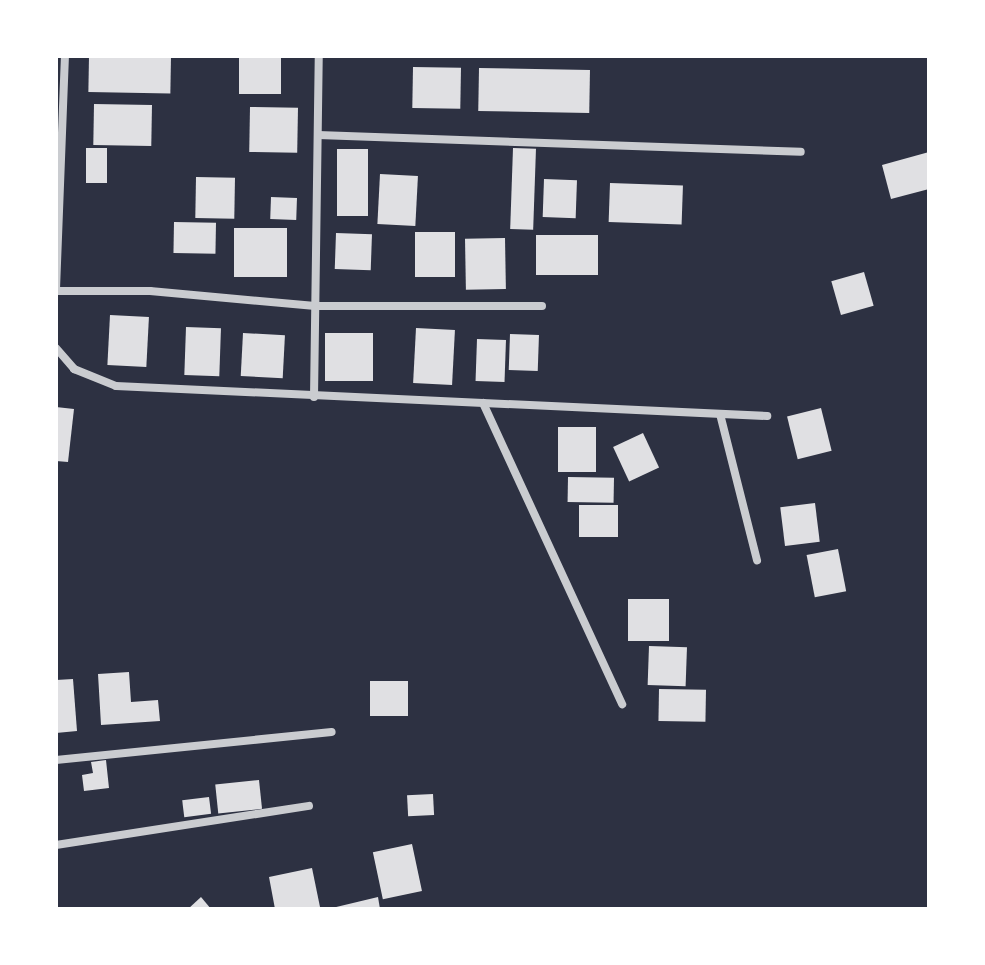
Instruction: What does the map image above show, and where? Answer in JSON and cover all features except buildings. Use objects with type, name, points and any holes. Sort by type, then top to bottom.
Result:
[{"type":"street","points":[[65,56],[56,290],[150,291],[315,306],[542,306]]},
{"type":"street","points":[[314,397],[319,56]]},
{"type":"street","points":[[318,135],[801,152]]},
{"type":"street","points":[[56,348],[74,369],[116,386],[767,416]]},
{"type":"street","points":[[483,403],[622,704]]},
{"type":"street","points":[[720,414],[757,560]]},
{"type":"street","points":[[56,760],[332,732]]},
{"type":"street","points":[[56,845],[309,806]]}]
